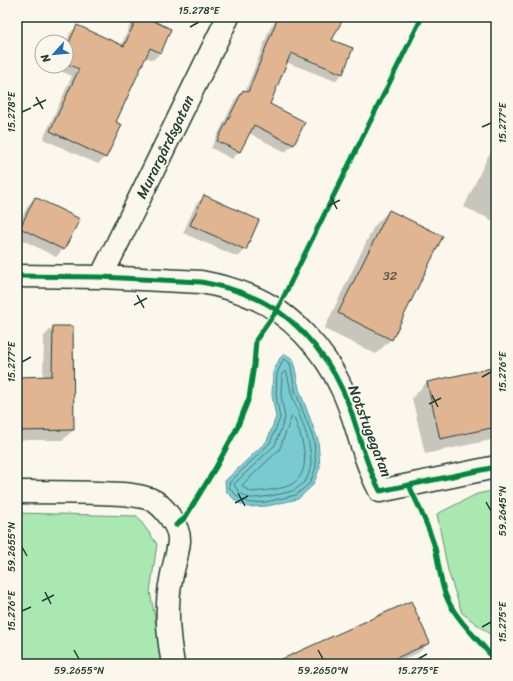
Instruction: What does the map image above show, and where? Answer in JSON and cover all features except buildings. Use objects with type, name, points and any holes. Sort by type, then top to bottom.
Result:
[{"type":"street","name":"Murargårdsgatan","points":[[101,277],[228,17]]},
{"type":"street","name":"Notstugegatan","points":[[17,276],[101,277],[187,281],[216,284],[251,296],[287,317],[318,350],[336,376],[349,406],[369,467],[380,491],[496,467]]},
{"type":"street","points":[[17,492],[135,494],[152,499],[165,510],[176,525],[179,540],[170,580],[167,607],[168,636],[173,664]]},
{"type":"green space","points":[[496,490],[496,639],[462,613],[448,571],[437,514],[477,494]]},
{"type":"green space","points":[[17,513],[137,516],[157,544],[150,592],[164,664],[17,664]]},
{"type":"water","points":[[285,354],[293,359],[299,389],[318,440],[320,467],[313,485],[298,499],[267,506],[248,507],[237,502],[226,491],[225,481],[267,441],[276,417],[272,395],[273,372],[280,358]]},
{"type":"cycle path","points":[[176,525],[185,518],[216,467],[237,428],[249,398],[256,340],[277,310],[422,17]]},
{"type":"cycle path","points":[[17,276],[101,277],[201,282],[244,294],[264,303],[292,322],[316,347],[326,361],[335,375],[346,398],[365,456],[380,491],[496,467]]},
{"type":"cycle path","points":[[409,485],[433,540],[442,585],[450,605],[462,622],[496,662]]}]
